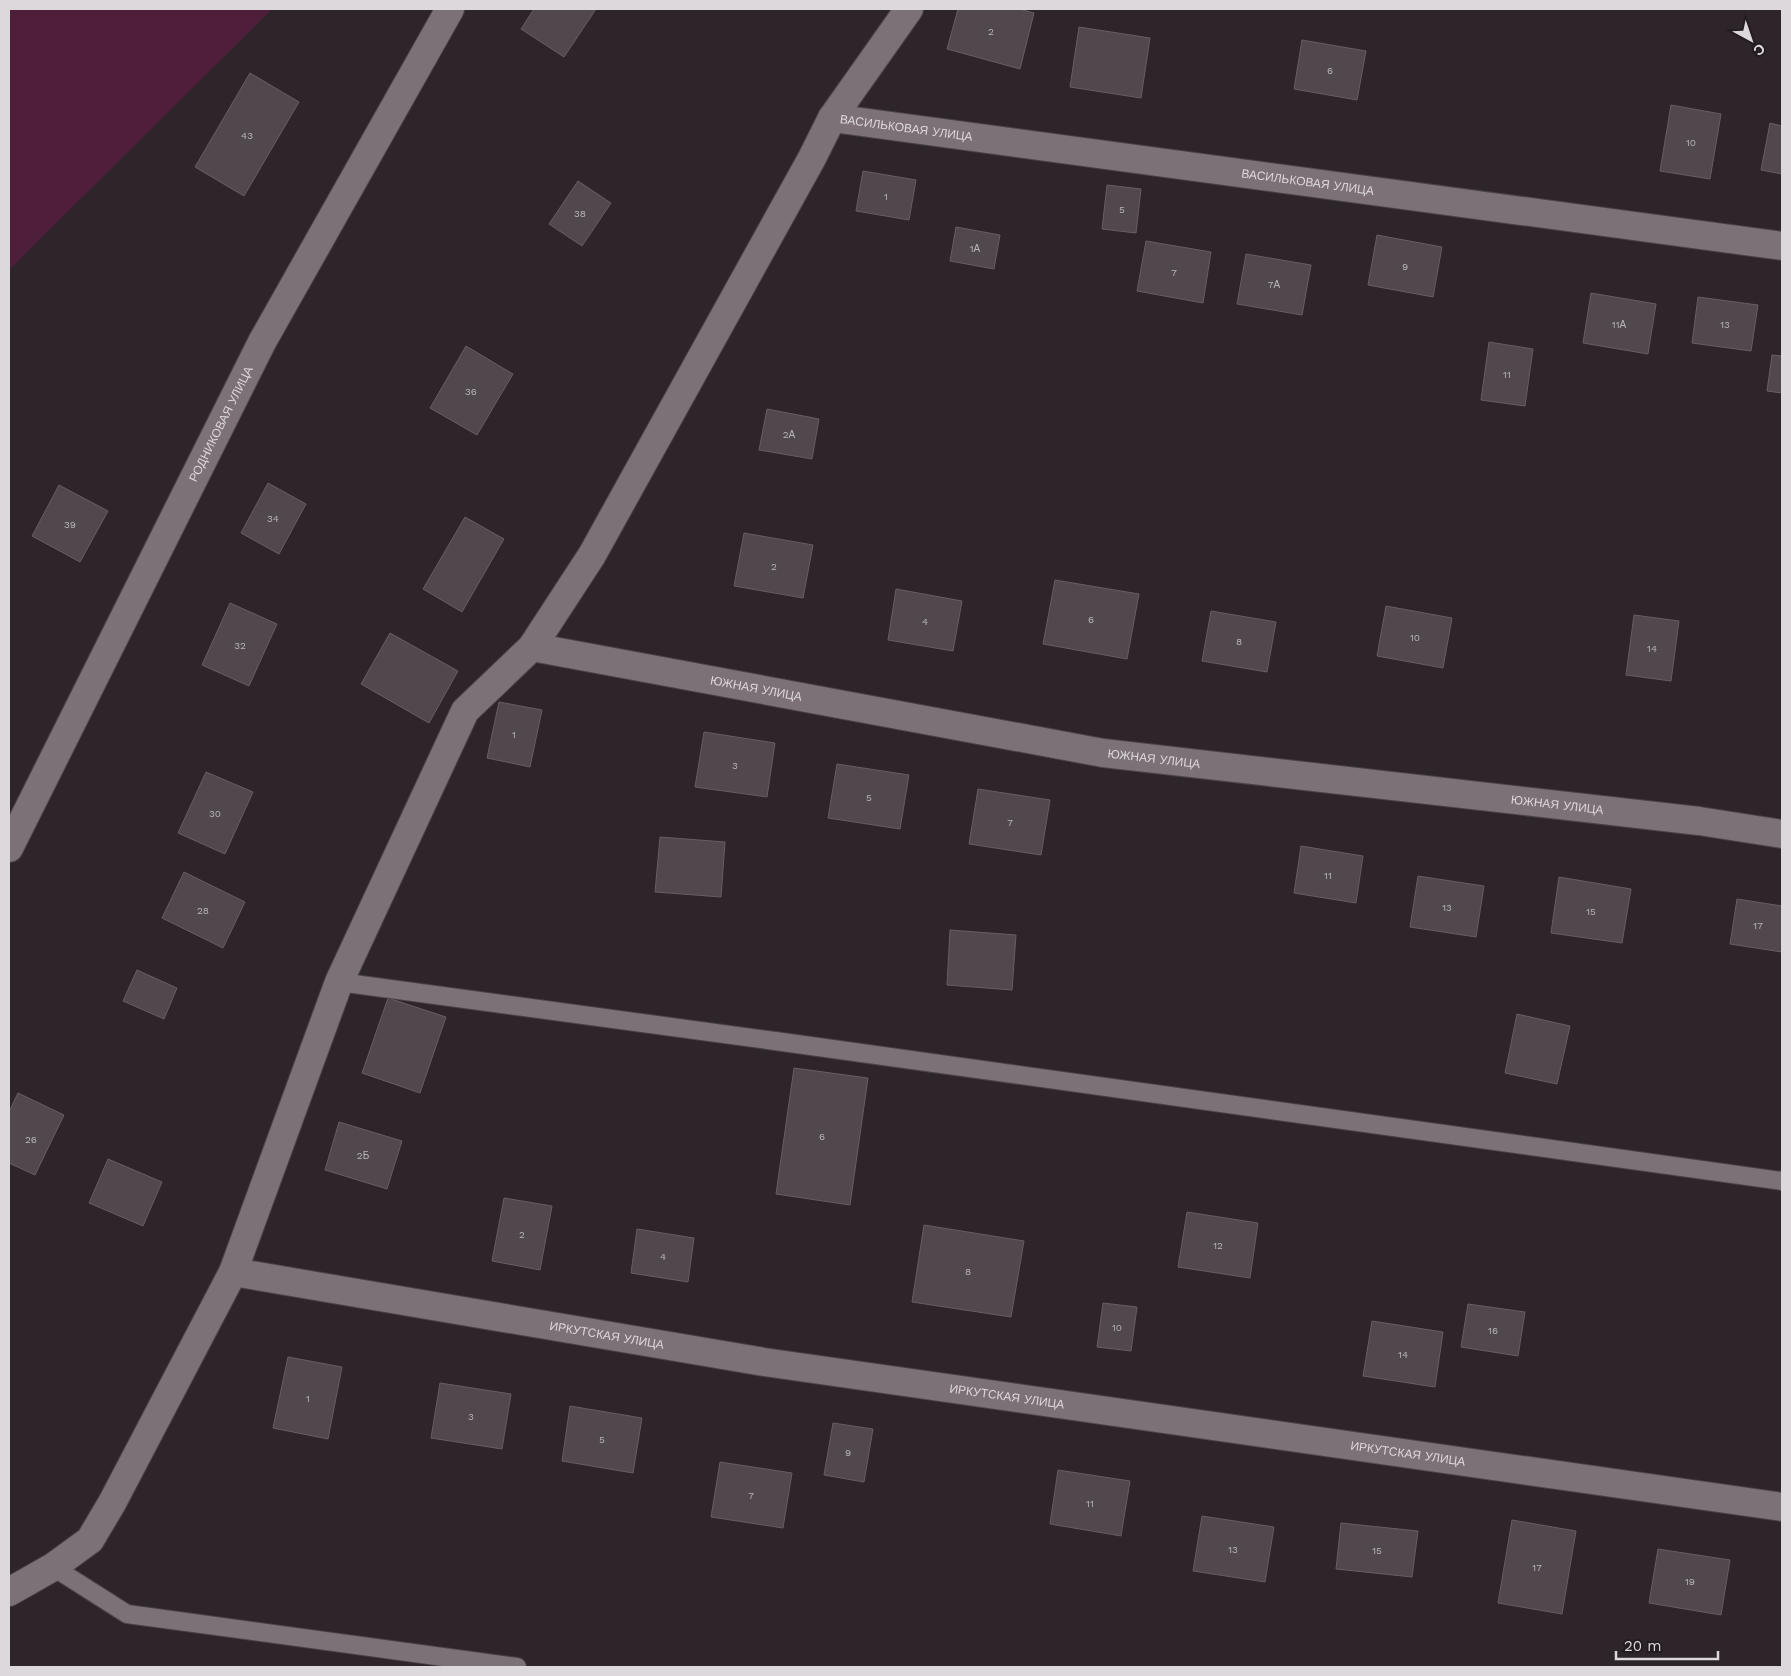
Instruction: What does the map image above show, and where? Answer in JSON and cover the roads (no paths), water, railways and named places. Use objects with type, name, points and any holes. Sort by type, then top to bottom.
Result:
[{"type":"street","name":"РОДНИКОВАЯ УЛИЦА","points":[[9,848],[262,342],[450,9]]},
{"type":"street","points":[[9,1592],[53,1567],[90,1540],[112,1503],[233,1272],[339,982],[465,711],[532,647],[592,555],[812,158],[832,118],[910,9]]},
{"type":"street","name":"ВАСИЛЬКОВАЯ УЛИЦА","points":[[832,118],[1782,246]]},
{"type":"street","name":"ЮЖНАЯ УЛИЦА","points":[[532,647],[1103,753],[1699,820],[1782,834]]},
{"type":"street","name":"ИРКУТСКАЯ УЛИЦА","points":[[233,1272],[764,1362],[1782,1507]]},
{"type":"lane","points":[[339,982],[765,1039],[1782,1181]]},
{"type":"lane","points":[[53,1567],[127,1614],[517,1667]]}]
